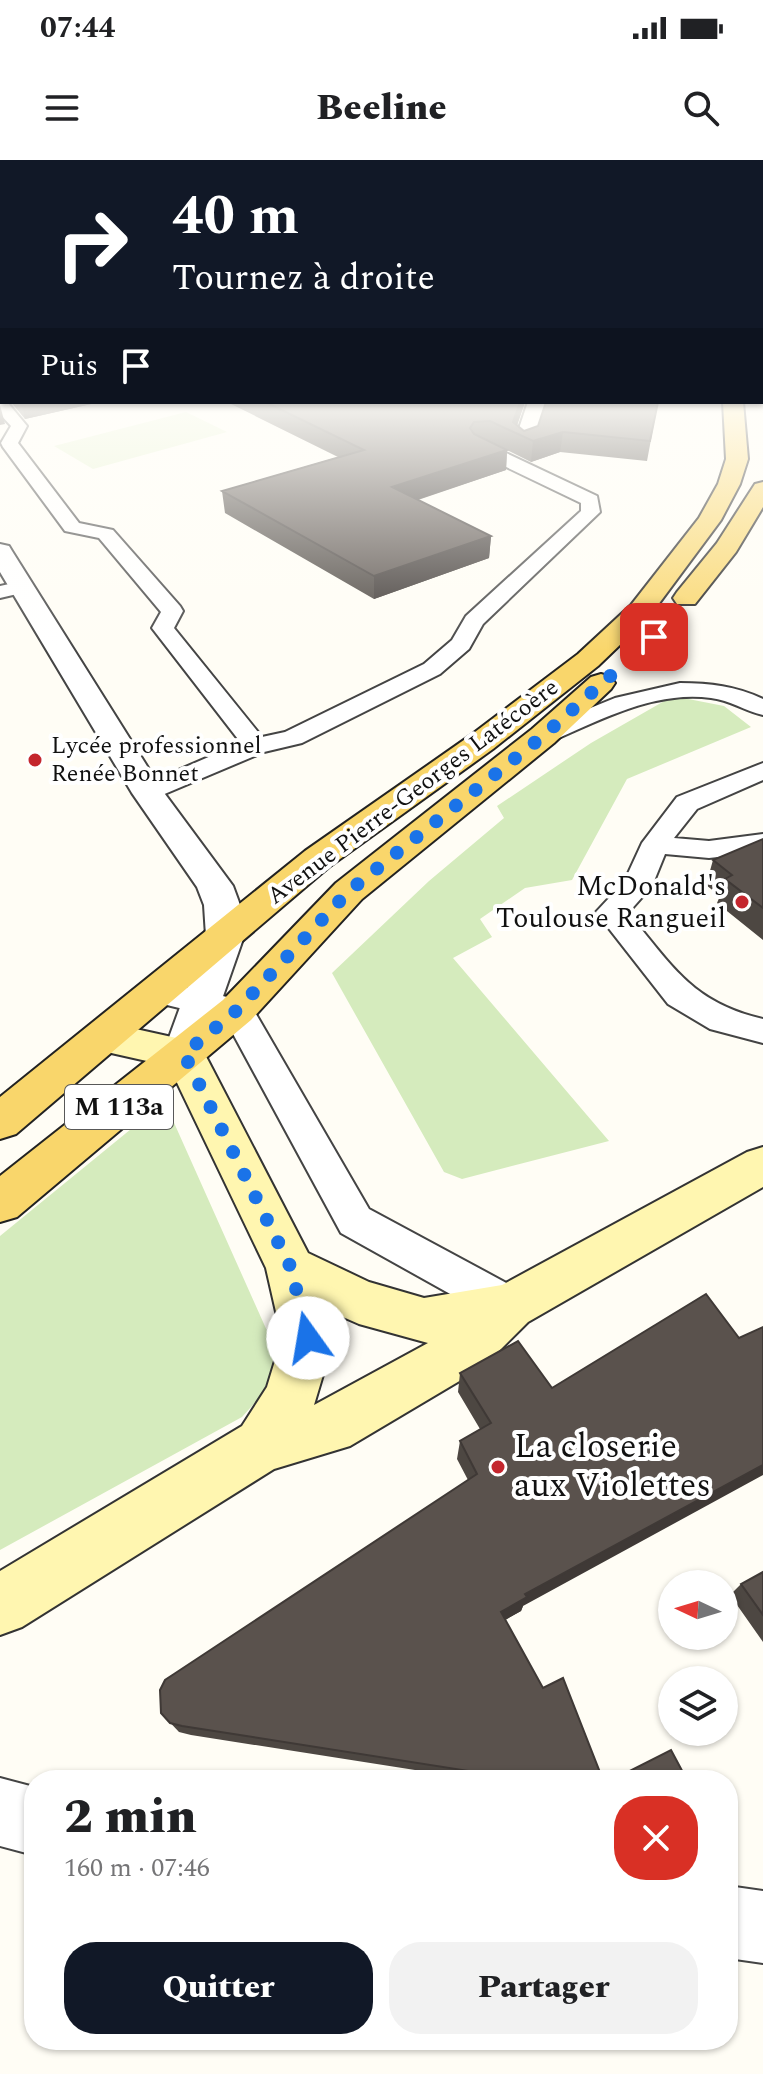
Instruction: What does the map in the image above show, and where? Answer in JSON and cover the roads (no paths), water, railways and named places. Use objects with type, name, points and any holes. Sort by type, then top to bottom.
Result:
[{"type":"main road","name":"Avenue Pierre-Georges Latécoère","points":[[0,1122],[317,859],[482,742],[588,660],[640,611],[709,520],[732,473]]},
{"type":"main road","name":"Avenue Pierre-Georges Latécoère","points":[[0,1203],[184,1054],[219,1006],[349,891],[543,736],[654,637],[727,547],[763,489]]},
{"type":"main road","points":[[104,1037],[184,1054],[291,1268],[308,1338],[290,1398],[262,1445]]},
{"type":"main road","points":[[0,1605],[262,1445],[331,1427],[465,1350],[510,1306],[763,1165]]},
{"type":"main road","points":[[291,1268],[359,1302],[424,1321],[510,1306]]},
{"type":"street","points":[[0,551],[11,590],[215,886],[222,905],[225,936],[219,1006]]},
{"type":"street","points":[[0,1812],[24,1818]]},
{"type":"street","points":[[738,1924],[763,1928]]},
{"type":"lane","points":[[32,473],[72,527],[106,534],[172,611],[163,628],[256,746]]},
{"type":"lane","points":[[148,793],[256,746],[293,738],[432,669],[461,644],[474,621],[591,512],[590,500],[534,473]]},
{"type":"lane","points":[[543,736],[635,698],[662,693],[695,691],[731,694],[763,708]]},
{"type":"lane","points":[[763,771],[687,803],[656,843],[637,886],[611,912],[680,996],[722,1021],[763,1031]]},
{"type":"lane","points":[[656,843],[678,849],[712,852],[763,843]]},
{"type":"lane","points":[[157,992],[219,1006],[355,1221],[510,1306]]},
{"type":"place","name":"Lycée professionnel Renée Bonnet","points":[[35,760]]},
{"type":"place","name":"McDonald's Toulouse Rangueil","points":[[742,902]]},
{"type":"place","name":"La closerie aux Violettes","points":[[498,1467]]}]
